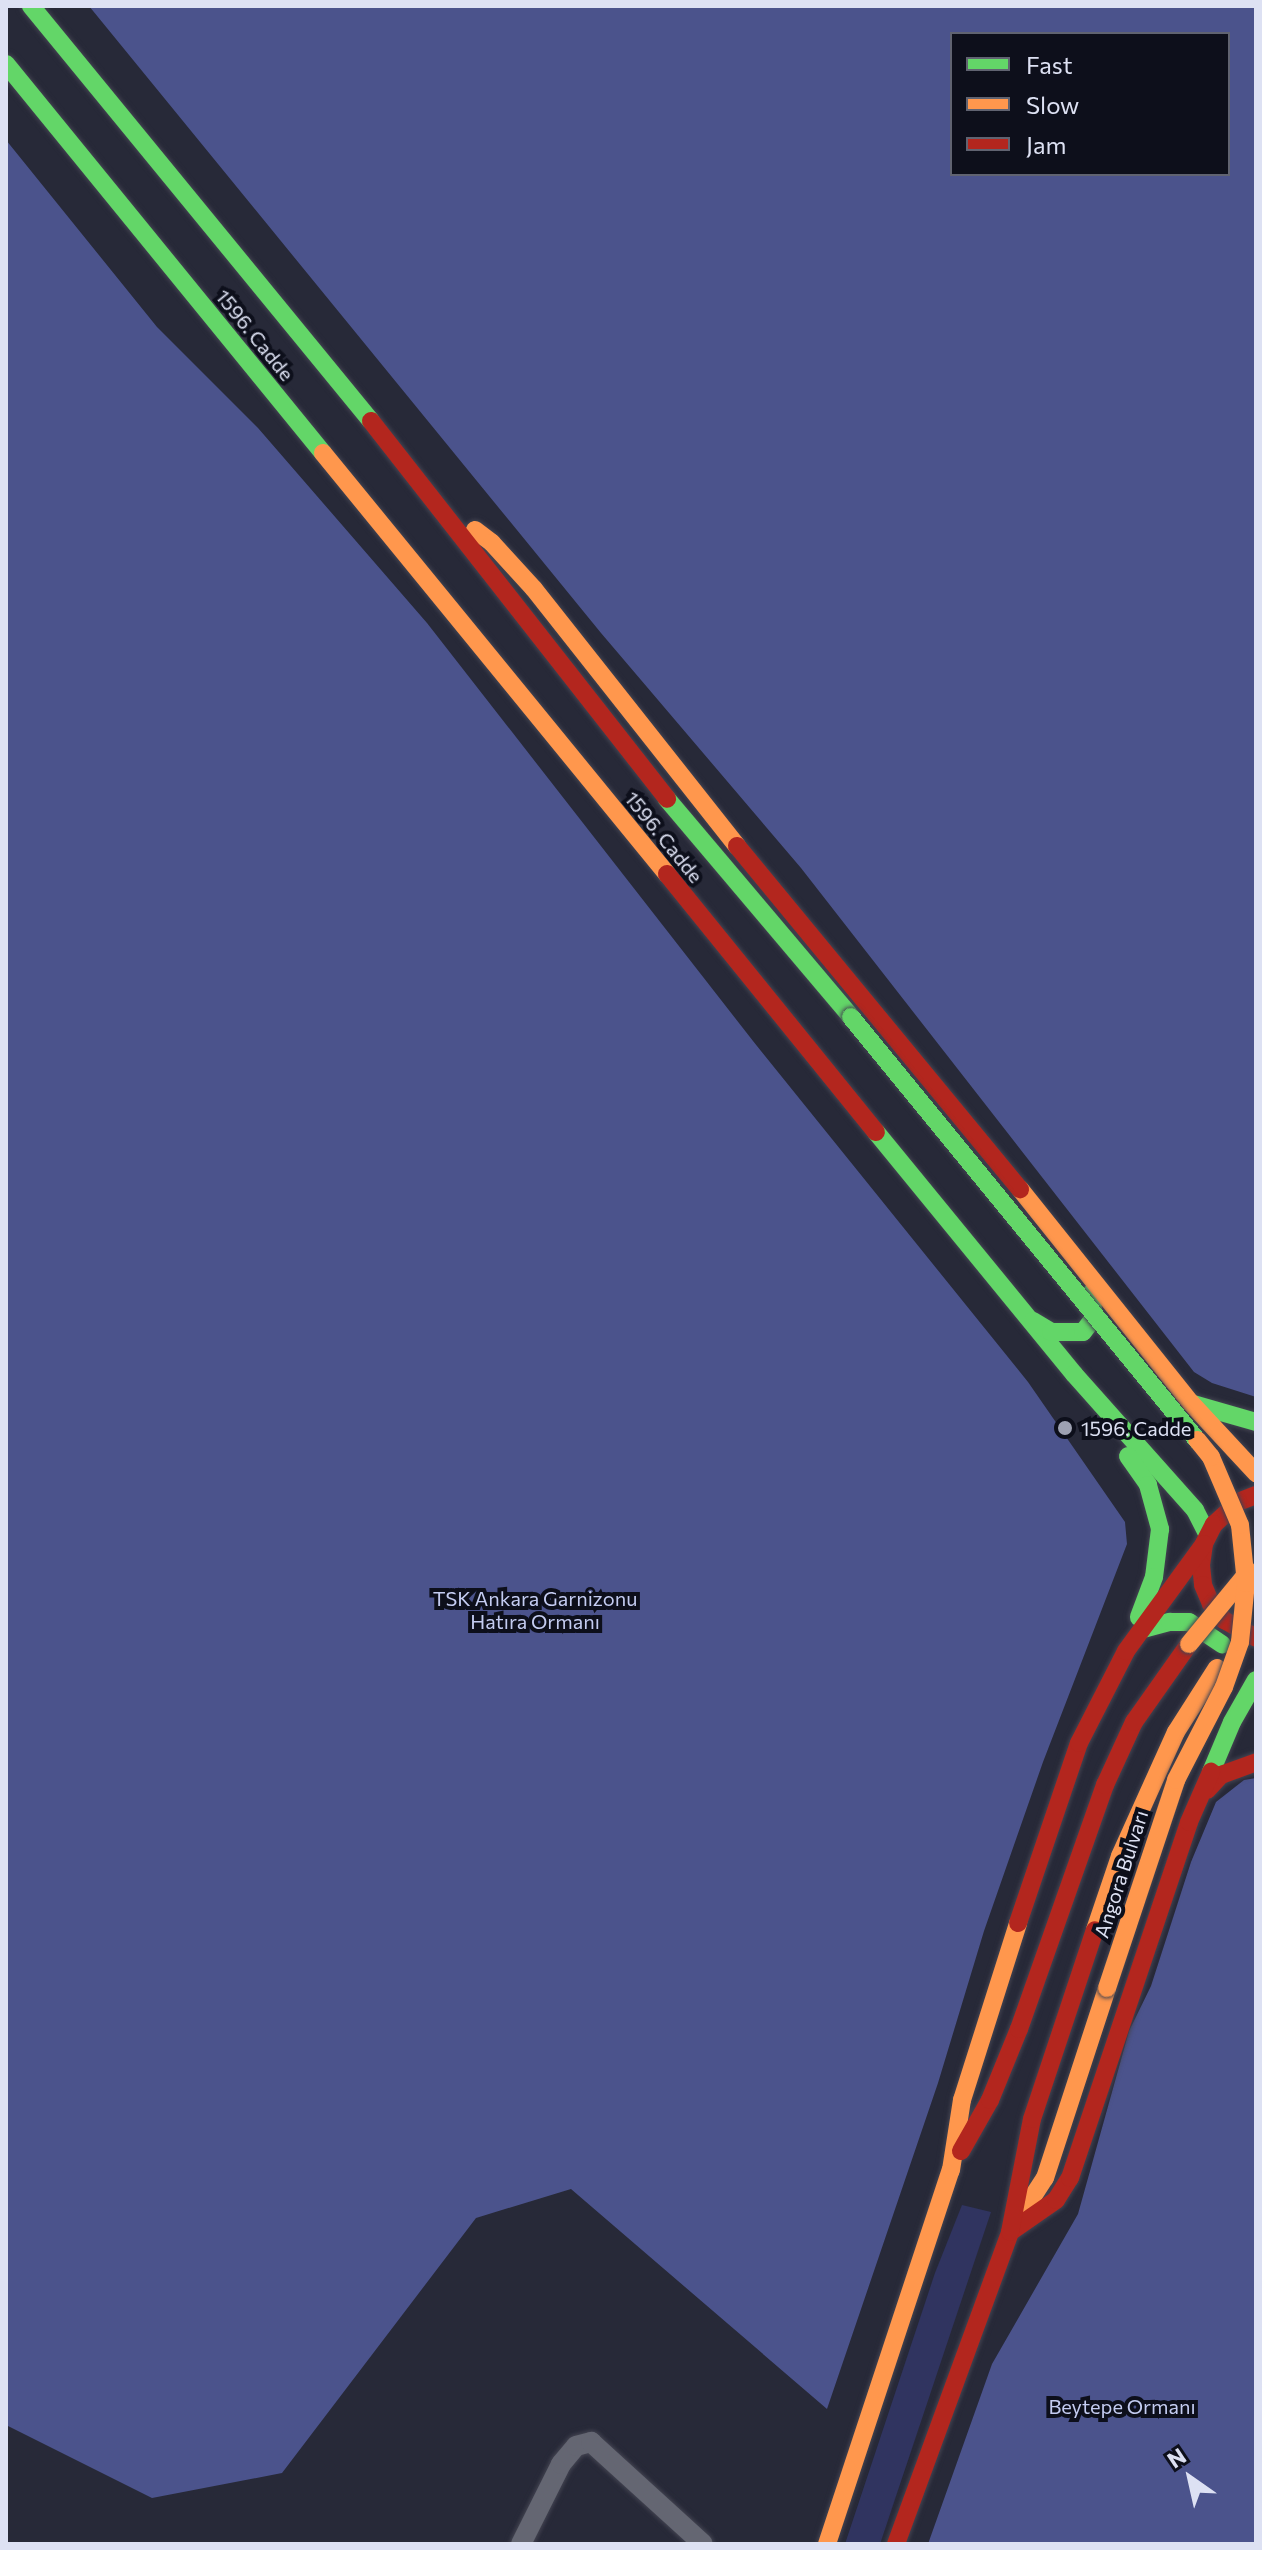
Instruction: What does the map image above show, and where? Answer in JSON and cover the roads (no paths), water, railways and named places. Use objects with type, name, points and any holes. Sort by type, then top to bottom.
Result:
[{"type":"main road","name":"1596. Cadde","points":[[31,6],[438,502],[526,622],[644,772],[851,1017],[1203,1447],[1226,1489],[1240,1525]]},
{"type":"main road","name":"1596. Cadde","points":[[6,64],[1074,1374],[1195,1510],[1206,1540]]},
{"type":"main road","name":"1596. Cadde","points":[[438,502],[492,543],[534,589],[659,752],[1087,1270],[1191,1403],[1256,1473]]},
{"type":"main road","points":[[1028,1318],[1051,1332],[1083,1332],[1094,1318],[1087,1270]]},
{"type":"main road","points":[[827,2544],[951,2170],[962,2100],[1046,1834],[1079,1743],[1126,1651],[1154,1577],[1159,1548],[1157,1509],[1148,1485],[1074,1374]]},
{"type":"main road","points":[[1191,1403],[1256,1422]]},
{"type":"main road","points":[[1126,1651],[1222,1514],[1256,1495]]},
{"type":"main road","name":"Angora Bulvarı","points":[[1010,2232],[1045,2178],[1176,1780],[1224,1687],[1240,1642],[1246,1583],[1240,1525]]},
{"type":"main road","points":[[1206,1540],[1202,1575],[1211,1604],[1224,1620],[1256,1638]]},
{"type":"main road","points":[[951,2170],[990,2100],[1019,2029],[1105,1785],[1134,1722],[1189,1644],[1256,1563]]},
{"type":"main road","name":"Angora Bulvarı","points":[[896,2544],[1010,2232],[1032,2119],[1120,1856],[1176,1732],[1217,1668],[1256,1621]]},
{"type":"main road","points":[[1143,1629],[1170,1622],[1189,1622],[1211,1635],[1240,1665],[1246,1677],[1244,1698]]},
{"type":"main road","points":[[1010,2232],[1056,2200],[1070,2178],[1189,1822],[1244,1698],[1256,1680]]},
{"type":"main road","points":[[1203,1795],[1221,1775],[1256,1762]]},
{"type":"street","points":[[521,2544],[561,2464],[576,2446],[591,2442],[703,2544]]},
{"type":"place","name":"1596. Cadde","points":[[1065,1428]]},
{"type":"park label","name":"TSK Ankara Garnizonu Hatıra Ormanı","points":[[535,1610]]},
{"type":"park label","name":"Beytepe Ormanı","points":[[1122,2406]]}]
